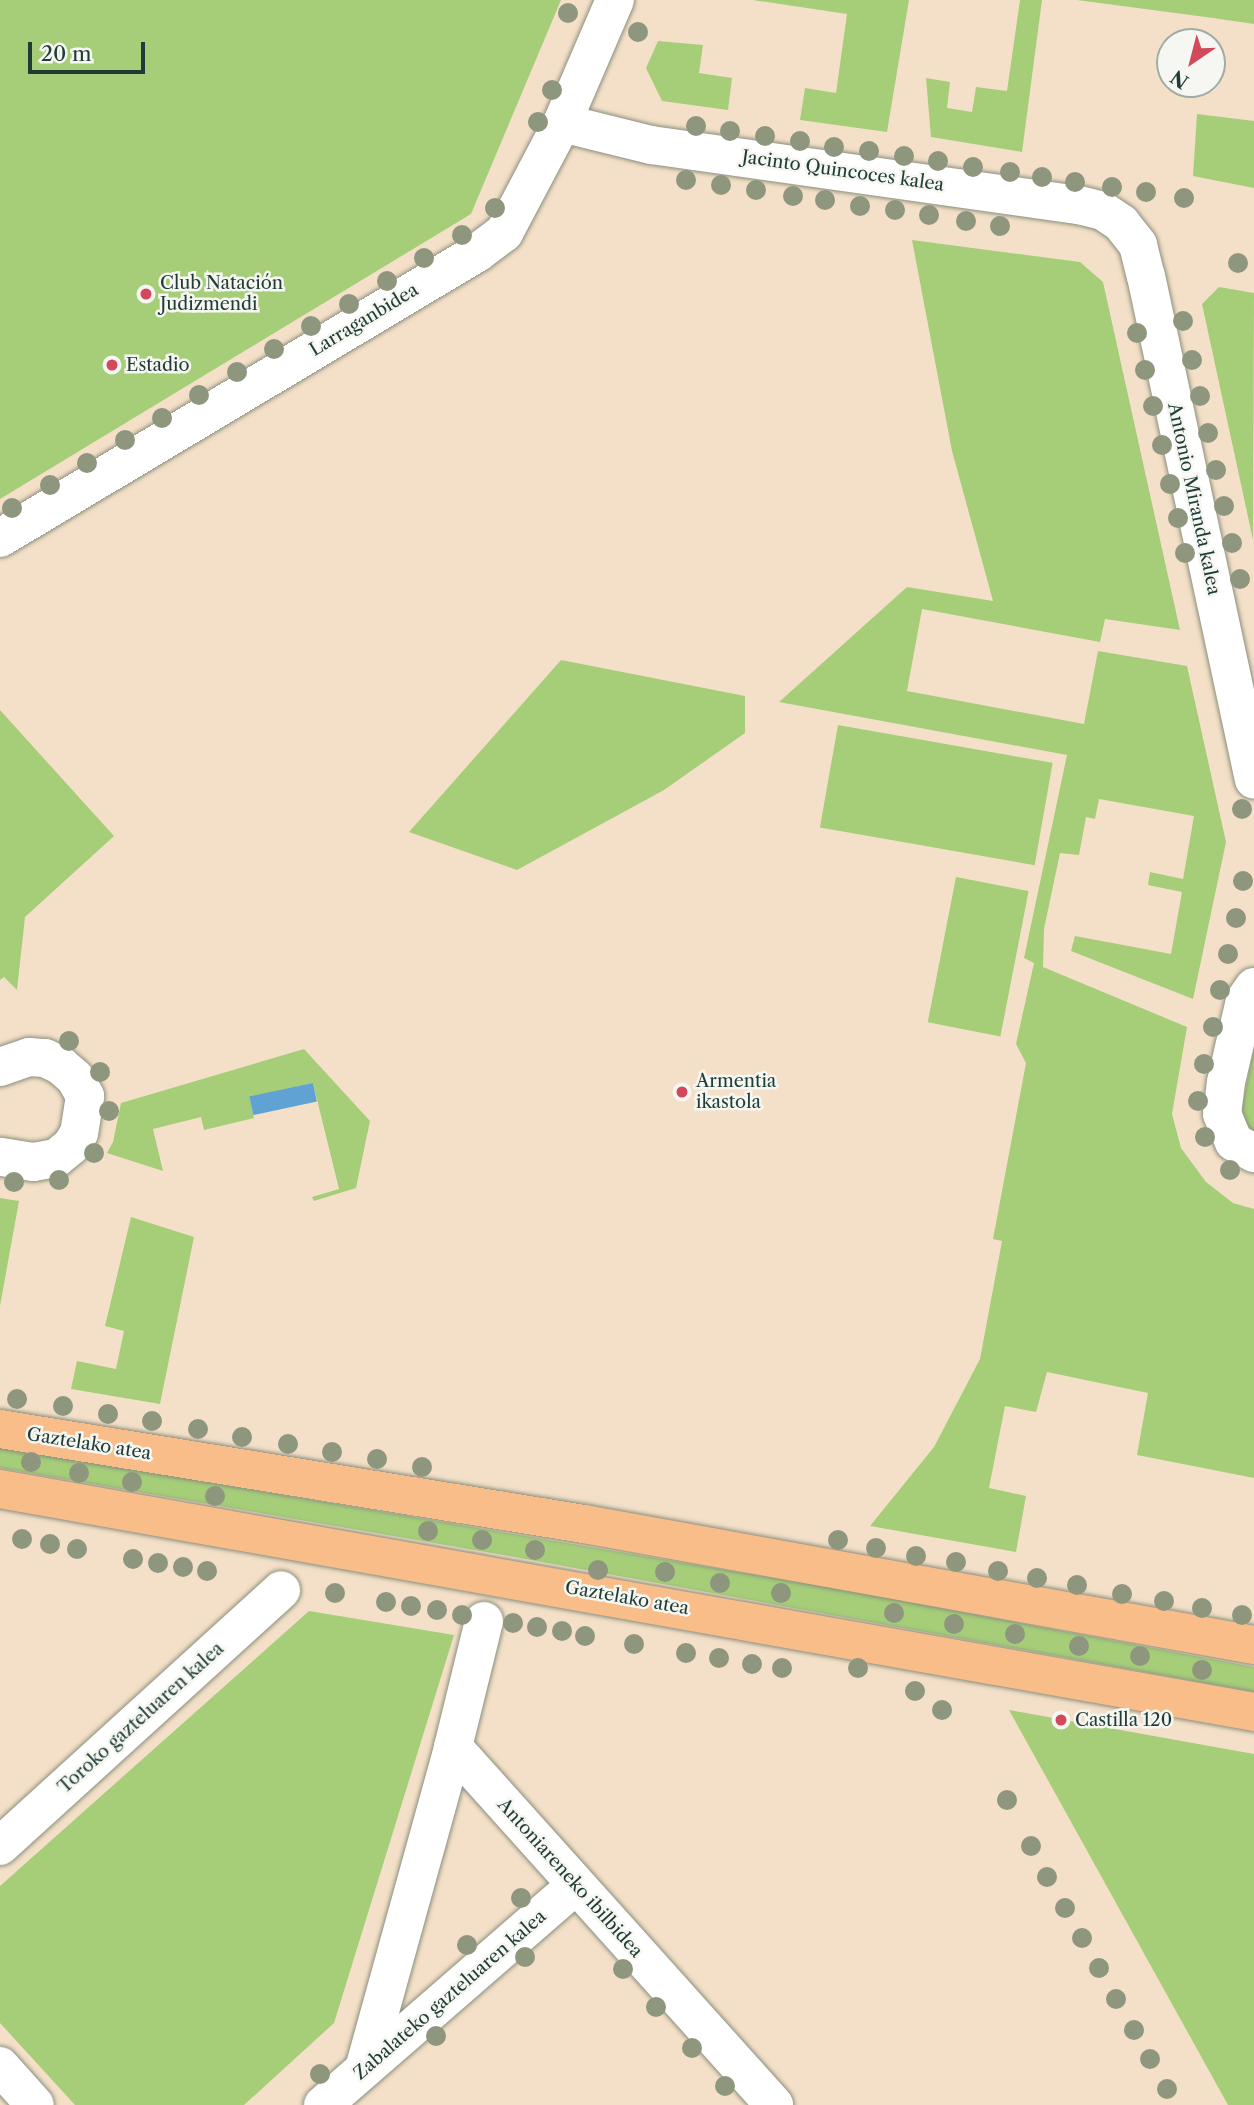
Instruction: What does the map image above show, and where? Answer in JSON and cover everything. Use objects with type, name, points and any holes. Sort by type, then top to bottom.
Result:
[{"type":"main road","name":"Gaztelako atea","points":[[0,1429],[584,1524],[1254,1645]]},
{"type":"main road","name":"Gaztelako atea","points":[[0,1489],[1254,1712]]},
{"type":"street","name":"Larraganbidea","points":[[0,538],[477,253],[504,233],[562,124],[615,0]]},
{"type":"street","name":"Jacinto Quincoces kalea","points":[[562,124],[651,145],[1079,205],[1103,211],[1121,223]]},
{"type":"street","name":"Antonio Miranda kalea","points":[[1121,223],[1138,245],[1146,276],[1254,780]]},
{"type":"street","points":[[1254,987],[1245,1000],[1226,1082],[1223,1114],[1234,1142],[1254,1153]]},
{"type":"street","points":[[0,1067],[29,1057],[45,1058],[60,1065],[75,1078],[85,1096],[79,1133],[71,1146],[55,1158],[33,1162],[0,1157]]},
{"type":"street","name":"Toroko gazteluaren kalea","points":[[0,1846],[281,1590]]},
{"type":"street","points":[[364,2069],[453,1747],[484,1621]]},
{"type":"street","name":"Antoniareneko ibilbidea","points":[[453,1747],[774,2105]]},
{"type":"street","name":"Zabalateko gazteluaren kalea","points":[[323,2105],[576,1885]]},
{"type":"street","points":[[0,2066],[35,2105]]},
{"type":"green space","name":"Estadio","points":[[0,0],[561,0],[471,214],[0,499]]},
{"type":"green space","points":[[753,0],[909,0],[887,132],[800,120],[805,88],[836,93],[847,14]]},
{"type":"green space","points":[[1020,0],[1042,0],[1022,152],[931,137],[926,78],[950,82],[947,108],[972,112],[976,87],[1007,91]]},
{"type":"green space","points":[[1077,0],[1254,0],[1254,24],[1213,18]]},
{"type":"green space","points":[[658,41],[703,45],[699,73],[732,78],[728,110],[662,101],[646,68]]},
{"type":"green space","points":[[1197,114],[1254,121],[1254,188],[1193,176]]},
{"type":"green space","points":[[912,240],[1080,262],[1103,282],[1180,630],[1105,619],[1100,642],[922,609],[907,691],[1084,724],[1098,651],[1187,666],[1226,842],[1193,999],[1071,951],[1075,936],[1171,954],[1182,892],[1148,885],[1150,872],[1183,879],[1194,816],[1099,799],[1095,819],[1086,817],[1079,855],[1060,853],[1044,929],[1043,967],[1187,1027],[1172,1114],[1181,1148],[1206,1182],[1233,1203],[1254,1209],[1254,1478],[1137,1455],[1148,1393],[1047,1372],[1036,1412],[1005,1406],[989,1488],[1026,1496],[1016,1552],[870,1526],[934,1447],[980,1359],[1002,1241],[993,1239],[1026,1063],[1016,1044],[1034,963],[1024,958],[1067,755],[779,702],[907,587],[993,601],[952,451]]},
{"type":"green space","points":[[1219,287],[1254,293],[1253,540],[1202,304]]},
{"type":"green space","points":[[561,660],[745,696],[745,733],[664,790],[517,870],[409,832]]},
{"type":"green space","points":[[0,710],[114,836],[25,917],[17,990],[4,977],[0,980]]},
{"type":"green space","points":[[838,725],[1053,763],[1035,865],[820,827]]},
{"type":"green space","points":[[956,877],[1029,891],[1000,1036],[928,1022]]},
{"type":"green space","points":[[1254,1048],[1254,1133],[1245,1122],[1242,1107]]},
{"type":"green space","points":[[304,1049],[370,1121],[356,1188],[314,1201],[312,1197],[339,1189],[313,1083],[250,1098],[254,1118],[204,1130],[201,1117],[153,1129],[163,1171],[107,1153],[113,1142],[121,1103]]},
{"type":"green space","points":[[0,1198],[19,1201],[0,1306]]},
{"type":"green space","points":[[131,1217],[194,1237],[160,1404],[71,1389],[77,1361],[116,1369],[124,1331],[105,1326]]},
{"type":"green space","points":[[0,1447],[850,1591],[1254,1667],[1254,1692],[509,1556],[0,1468]]},
{"type":"green space","points":[[309,1611],[454,1635],[334,2023],[244,2105],[75,2105],[0,2023],[0,1886]]},
{"type":"green space","points":[[1009,1710],[1254,1754],[1254,2105],[1228,2105]]},
{"type":"water","points":[[313,1083],[317,1102],[253,1115],[249,1097]]},
{"type":"place","name":"Club Natación Judizmendi","points":[[146,294]]},
{"type":"place","name":"Estadio","points":[[112,365]]},
{"type":"place","name":"Armentia ikastola","points":[[682,1092]]},
{"type":"place","name":"Castilla 120","points":[[1061,1720]]}]
